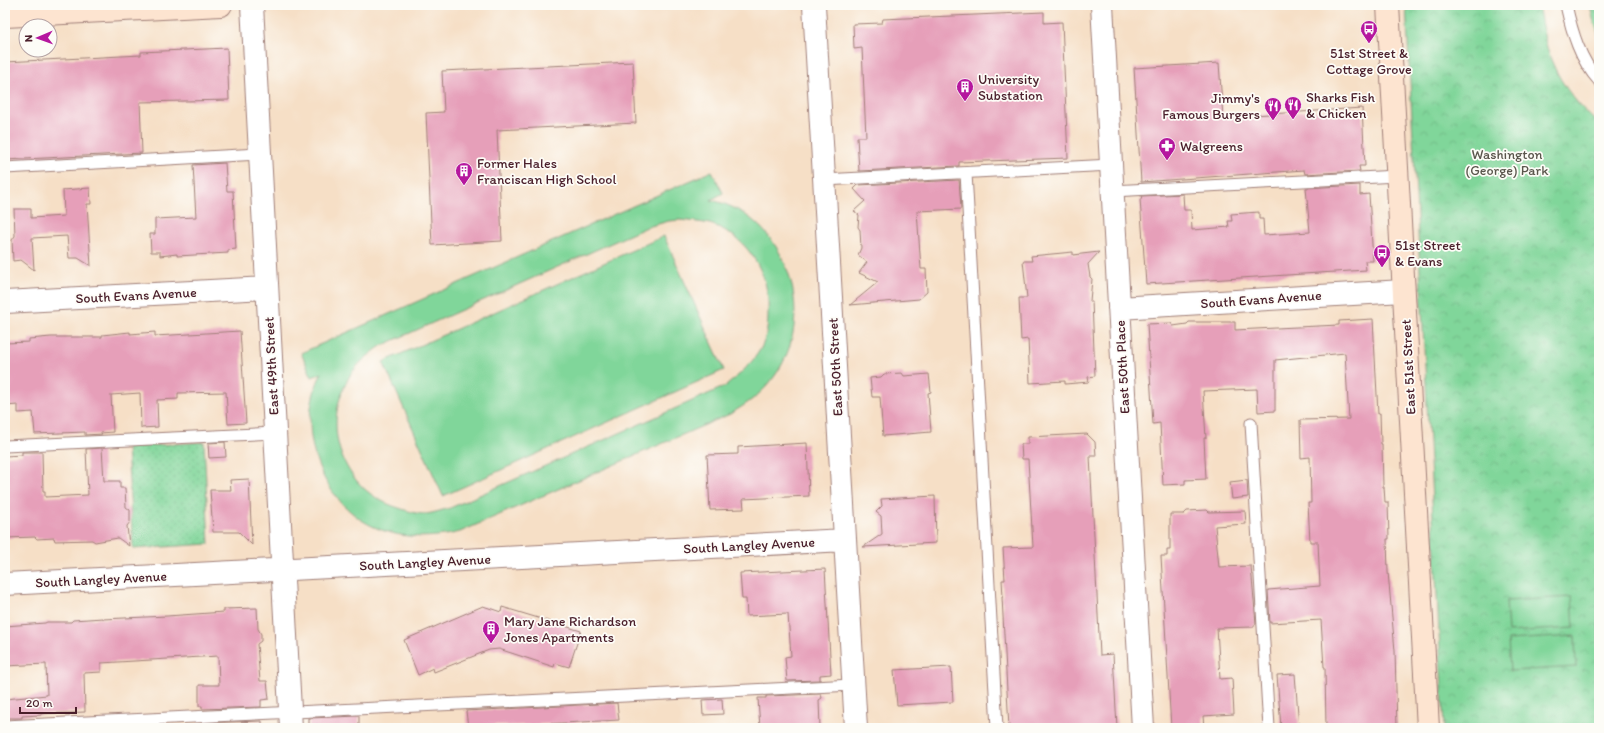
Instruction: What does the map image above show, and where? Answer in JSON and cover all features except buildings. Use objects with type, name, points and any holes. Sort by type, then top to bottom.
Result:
[{"type":"main road","points":[[5,16],[166,6],[221,5]]},
{"type":"main road","name":"East 51st Street","points":[[1388,5],[1428,728]]},
{"type":"street","name":"East 49th Street","points":[[252,5],[290,720]]},
{"type":"street","name":"East 50th Street","points":[[814,5],[856,728]]},
{"type":"street","name":"East 50th Place","points":[[1102,5],[1142,728]]},
{"type":"street","name":"South Evans Avenue","points":[[5,302],[267,288]]},
{"type":"street","name":"South Evans Avenue","points":[[1119,308],[1404,291]]},
{"type":"street","name":"South Langley Avenue","points":[[5,584],[845,540]]},
{"type":"lane","points":[[1566,5],[1572,32],[1585,62],[1599,81]]},
{"type":"lane","points":[[5,168],[259,154]]},
{"type":"lane","points":[[824,180],[1111,165]]},
{"type":"lane","points":[[966,173],[997,728]]},
{"type":"lane","points":[[1112,191],[1397,176]]},
{"type":"lane","points":[[1251,423],[1269,728]]},
{"type":"lane","points":[[5,446],[275,433]]},
{"type":"lane","points":[[5,726],[290,720],[853,685]]},
{"type":"green space","name":"Washington (George) Park","points":[[1406,5],[1538,5],[1547,49],[1556,71],[1572,96],[1599,124],[1599,728],[1444,728]]},
{"type":"green space","points":[[1590,5],[1599,5],[1599,36],[1593,19]]},
{"type":"green space","points":[[712,171],[723,193],[711,200],[737,210],[759,226],[776,247],[788,271],[794,298],[794,325],[788,352],[770,383],[754,398],[730,414],[460,532],[448,535],[423,537],[410,536],[374,527],[363,521],[347,508],[333,492],[322,474],[315,454],[311,434],[310,413],[314,392],[322,373],[312,377],[301,353]],"holes":[[[680,220],[710,224],[723,229],[735,237],[754,258],[761,271],[765,284],[768,298],[768,317],[765,340],[749,364],[726,386],[450,508],[432,513],[423,514],[412,512],[380,500],[364,489],[352,475],[343,458],[338,440],[336,421],[339,402],[352,372],[361,362],[381,346],[647,227],[669,221]]]},
{"type":"green space","points":[[664,236],[724,370],[443,496],[383,362]]},
{"type":"green space","points":[[204,442],[209,544],[133,549],[127,447]]},
{"type":"green space","points":[[1572,597],[1574,628],[1508,632],[1506,601]]},
{"type":"green space","points":[[1575,636],[1576,667],[1510,671],[1508,640]]},
{"type":"place","name":"51st Street & Cottage Grove","points":[[1369,44]]},
{"type":"place","name":"University Substation","points":[[965,102]]},
{"type":"place","name":"Sharks Fish & Chicken","points":[[1293,120]]},
{"type":"place","name":"Jimmy's Famous Burgers","points":[[1273,121]]},
{"type":"place","name":"Walgreens","points":[[1167,161]]},
{"type":"place","name":"Former Hales Franciscan High School","points":[[464,186]]},
{"type":"place","name":"51st Street & Evans","points":[[1382,268]]},
{"type":"place","name":"Mary Jane Richardson Jones Apartments","points":[[491,644]]}]
